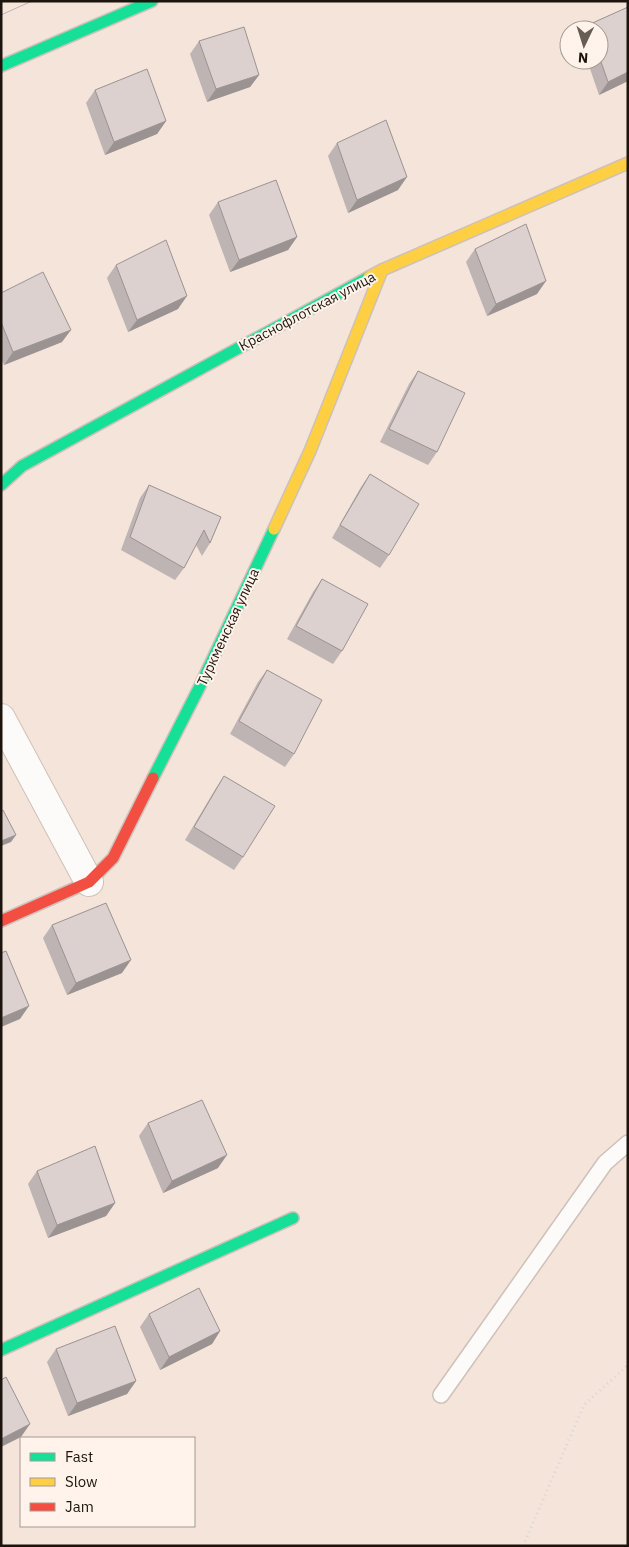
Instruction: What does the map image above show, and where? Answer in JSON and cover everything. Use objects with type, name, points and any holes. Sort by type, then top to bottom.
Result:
[{"type":"street","points":[[1,66],[152,1]]},
{"type":"street","name":"Краснофлотская улица","points":[[1,485],[22,466],[382,270],[628,164]]},
{"type":"street","name":"Туркменская улица","points":[[1,921],[89,882],[113,858],[194,697],[310,451],[382,270]]},
{"type":"street","points":[[1,718],[89,882]]},
{"type":"street","points":[[1,1350],[294,1218]]},
{"type":"lane","points":[[441,1395],[605,1163],[628,1144]]},
{"type":"path","points":[[523,1546],[584,1405],[628,1366]]},
{"type":"building","points":[[628,7],[628,72],[608,82],[604,70],[609,70],[609,20],[599,20]]},
{"type":"building","points":[[244,27],[259,75],[216,89],[199,41]]},
{"type":"building","points":[[147,69],[166,121],[114,142],[95,90]]},
{"type":"building","points":[[386,120],[407,177],[357,200],[337,143]]},
{"type":"building","points":[[276,180],[297,237],[239,260],[218,202]]},
{"type":"building","points":[[526,224],[546,281],[496,304],[475,249]]},
{"type":"building","points":[[166,240],[187,296],[137,320],[116,265]]},
{"type":"building","points":[[43,272],[71,330],[13,352],[1,322],[1,293]]},
{"type":"building","points":[[418,371],[465,393],[437,452],[389,429]]},
{"type":"building","points":[[370,474],[419,504],[389,555],[340,525]]},
{"type":"building","points":[[149,485],[221,517],[210,543],[204,530],[184,568],[130,537]]},
{"type":"building","points":[[322,579],[368,604],[342,651],[296,626]]},
{"type":"building","points":[[267,670],[322,700],[294,754],[239,721]]},
{"type":"building","points":[[224,776],[275,806],[243,857],[194,827]]},
{"type":"building","points":[[3,810],[16,835],[1,841],[1,811]]},
{"type":"building","points":[[106,903],[131,960],[76,983],[52,925]]},
{"type":"building","points":[[6,951],[29,1006],[1,1018],[1,953]]},
{"type":"building","points":[[202,1100],[227,1155],[172,1181],[148,1123]]},
{"type":"building","points":[[95,1146],[115,1203],[57,1225],[37,1171]]},
{"type":"building","points":[[199,1288],[220,1331],[169,1357],[149,1314]]},
{"type":"building","points":[[115,1326],[136,1381],[77,1403],[56,1349]]},
{"type":"building","points":[[6,1377],[30,1424],[1,1439],[1,1380]]},
{"type":"tram line","points":[[1,15],[32,1]]},
{"type":"traffic: fast","points":[[1,66],[152,1]]},
{"type":"traffic: fast","points":[[1,485],[22,466],[369,277]]},
{"type":"traffic: fast","points":[[153,778],[199,688],[274,529]]},
{"type":"traffic: fast","points":[[1,1350],[293,1218]]},
{"type":"traffic: slow","points":[[369,277],[628,163]]},
{"type":"traffic: slow","points":[[274,529],[310,451],[382,270]]},
{"type":"traffic: jam","points":[[1,921],[89,882],[113,858],[153,778]]}]
